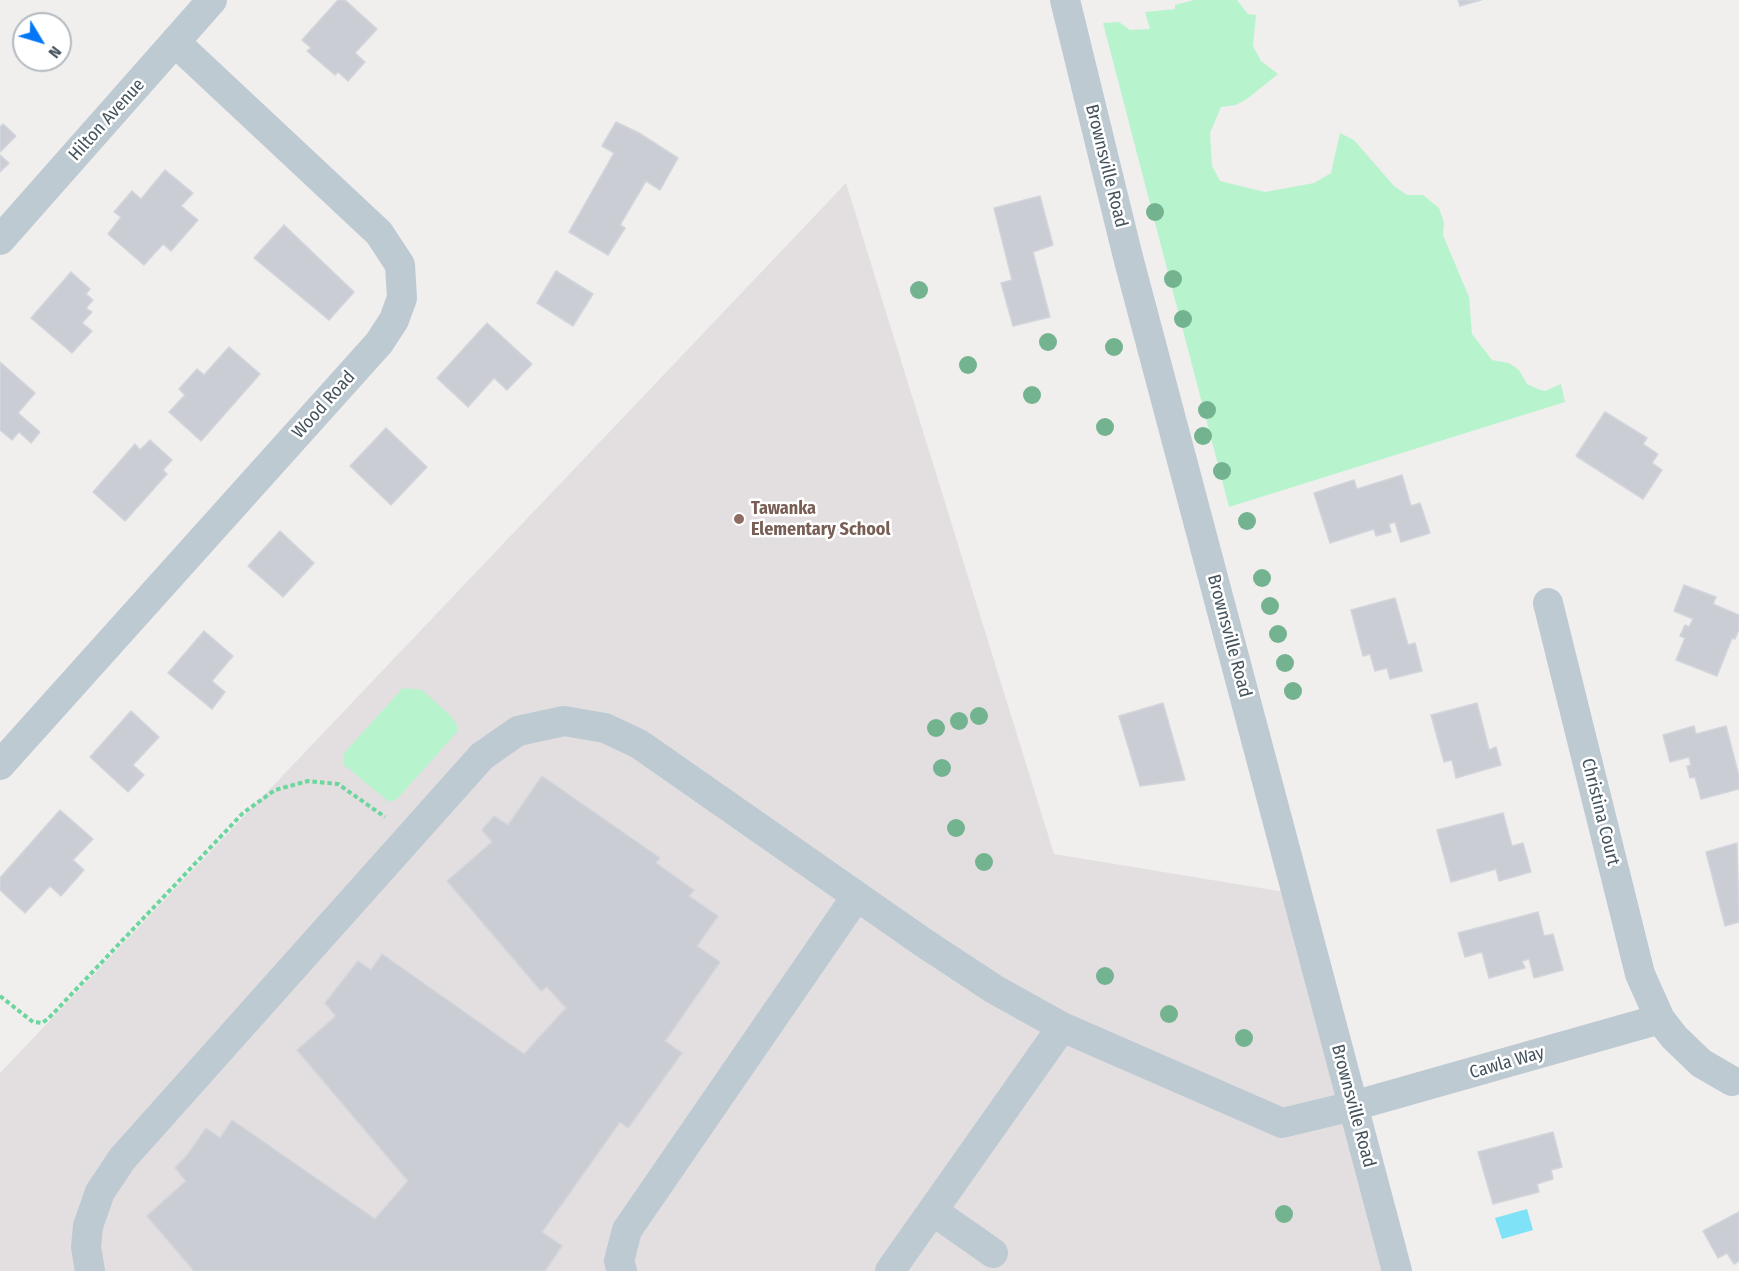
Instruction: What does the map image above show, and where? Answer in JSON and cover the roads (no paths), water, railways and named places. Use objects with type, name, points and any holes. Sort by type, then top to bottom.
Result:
[{"type":"street","name":"Hilton Avenue","points":[[0,240],[212,0]]},
{"type":"street","name":"Brownsville Road","points":[[1065,0],[1128,257],[1397,1271]]},
{"type":"street","name":"Wood Road","points":[[0,765],[379,343],[394,320],[402,298],[400,265],[379,232],[176,43]]},
{"type":"street","name":"Christina Court","points":[[1548,603],[1641,974],[1660,1019],[1674,1037],[1701,1063],[1732,1081]]},
{"type":"street","name":"Cawla Way","points":[[90,1271],[86,1247],[88,1226],[100,1192],[122,1159],[482,756],[518,731],[564,721],[605,728],[639,744],[856,897],[994,989],[1062,1028],[1282,1123],[1353,1106],[1660,1019]]},
{"type":"street","points":[[622,1271],[619,1261],[627,1230],[856,897]]},
{"type":"street","points":[[890,1271],[1062,1028]]},
{"type":"street","points":[[933,1211],[993,1253]]},
{"type":"water","points":[[1527,1209],[1533,1230],[1502,1239],[1495,1218]]},
{"type":"place","name":"Tawanka Elementary School","points":[[739,519]]}]
